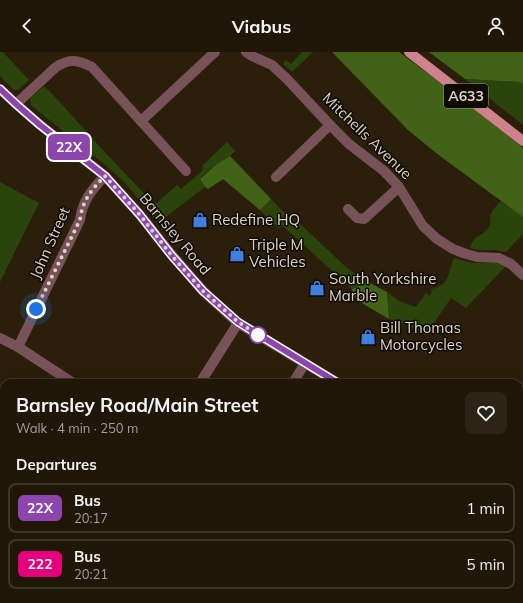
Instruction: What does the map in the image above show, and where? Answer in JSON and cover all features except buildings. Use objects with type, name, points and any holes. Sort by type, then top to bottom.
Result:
[{"type":"main road","name":"A633","points":[[409,52],[523,141]]},
{"type":"street","points":[[140,121],[215,52]]},
{"type":"street","name":"Mitchells Avenue","points":[[246,52],[272,65],[288,78],[349,144],[384,171],[399,187],[424,226],[437,239],[462,254],[498,258],[511,264],[523,275]]},
{"type":"street","points":[[16,104],[63,62],[72,60],[78,61],[92,67],[186,171]]},
{"type":"street","name":"Barnsley Road","points":[[0,89],[40,125],[105,176],[140,215],[172,256],[203,291],[238,322],[331,379]]},
{"type":"street","points":[[276,177],[330,125]]},
{"type":"street","name":"John Street","points":[[18,346],[80,220],[81,210],[93,188],[105,176]]},
{"type":"street","points":[[348,209],[357,218],[364,219],[399,187]]},
{"type":"street","points":[[202,379],[238,322]]},
{"type":"street","points":[[0,338],[18,346],[67,379]]},
{"type":"street","points":[[295,379],[305,363]]},
{"type":"green space","points":[[0,52],[3,52],[29,80],[18,90],[14,90],[0,76]]},
{"type":"green space","points":[[302,52],[313,52],[292,72],[283,64],[286,60],[291,64]]},
{"type":"green space","points":[[332,52],[399,52],[463,100],[523,148],[523,217],[436,153],[408,130]]},
{"type":"green space","points":[[429,52],[523,52],[523,84],[520,82],[465,79]]},
{"type":"green space","points":[[465,79],[520,82],[523,84],[523,125]]},
{"type":"green space","points":[[44,86],[153,203],[147,209],[124,182],[110,169],[31,105],[30,99]]},
{"type":"green space","points":[[227,142],[235,151],[200,178],[205,187],[158,223],[148,211],[177,185],[181,189],[202,171],[203,165]]},
{"type":"green space","points":[[230,156],[271,199],[260,210],[223,179],[208,189],[200,179],[217,164]]},
{"type":"green space","points":[[0,182],[39,203],[0,282]]},
{"type":"green space","points":[[271,199],[294,223],[297,221],[347,268],[368,282],[352,289],[283,226],[278,228],[260,210]]},
{"type":"green space","points":[[501,201],[523,217],[523,234],[506,252],[470,248],[474,240],[484,233],[489,227],[491,214]]},
{"type":"green space","points":[[454,258],[470,262],[496,263],[506,266],[466,308],[451,298],[426,335],[409,326],[389,319],[387,292],[399,301],[416,307],[426,293],[429,296],[432,293],[431,289],[442,285],[447,278]]},
{"type":"green space","points":[[368,282],[387,292],[389,319],[360,302],[352,294],[352,289]]},
{"type":"bus line","name":"22X","points":[[0,89],[40,125],[105,176],[140,215],[172,256],[203,291],[218,305],[238,322],[331,379]]},
{"type":"place","name":"Redefine HQ","points":[[200,220]]},
{"type":"place","name":"Triple M Vehicles","points":[[237,254]]},
{"type":"place","name":"South Yorkshire Marble","points":[[317,288]]},
{"type":"place","name":"Bill Thomas Motorcycles","points":[[368,337]]},
{"type":"route","points":[[36,309],[80,220],[81,210],[93,188],[105,176],[140,215],[172,256],[203,291],[238,322],[265,339],[258,335]]}]
